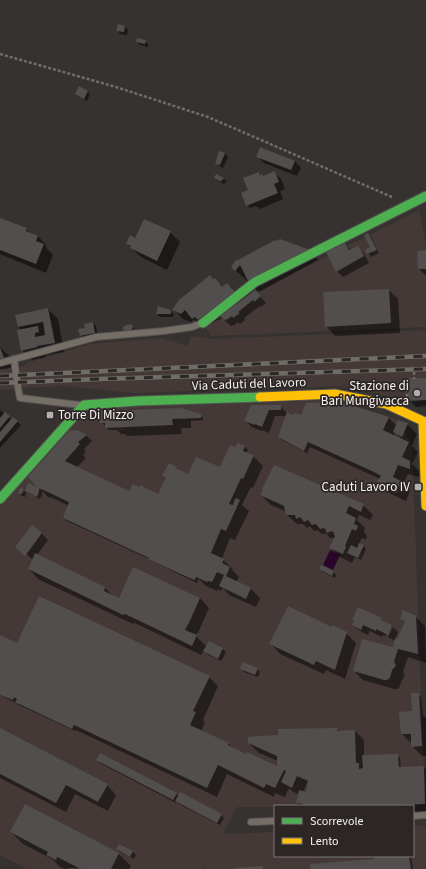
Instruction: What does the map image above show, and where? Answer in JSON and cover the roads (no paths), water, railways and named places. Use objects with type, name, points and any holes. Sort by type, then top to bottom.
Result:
[{"type":"street","points":[[203,323],[255,282],[426,196]]},
{"type":"street","name":"Via Caduti del Lavoro","points":[[84,405],[138,401],[335,394],[386,404],[424,421],[426,506]]},
{"type":"street","points":[[0,499],[84,405]]},
{"type":"lane","points":[[0,363],[96,337],[164,331],[192,327],[203,323]]},
{"type":"lane","points":[[14,359],[16,383],[20,398],[84,405]]},
{"type":"lane","points":[[414,816],[426,815]]},
{"type":"lane","points":[[251,822],[274,821]]},
{"type":"railway","points":[[0,376],[426,356]]},
{"type":"railway","points":[[0,383],[426,369]]},
{"type":"place","name":"Stazione di Bari Mungivacca","points":[[417,393]]},
{"type":"place","name":"Torre Di Mizzo","points":[[50,415]]},
{"type":"place","name":"Caduti Lavoro IV","points":[[418,487]]}]
